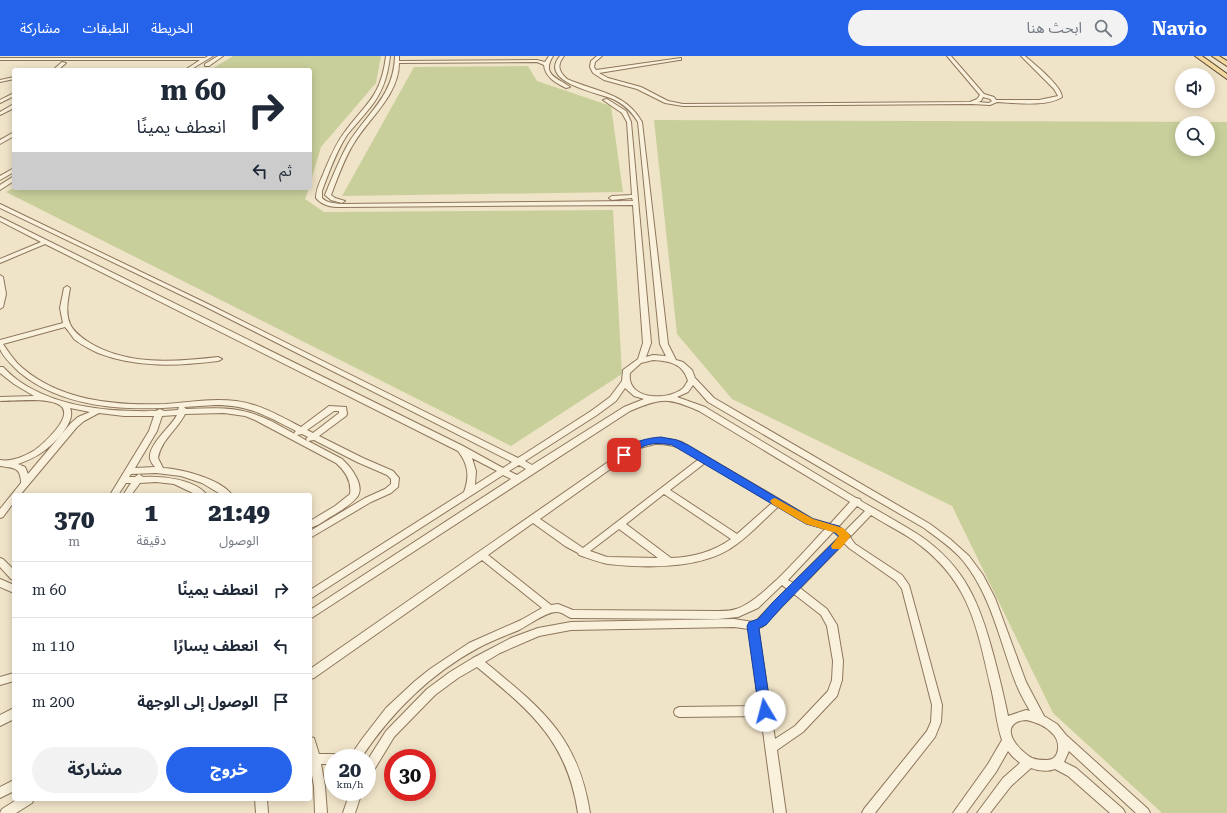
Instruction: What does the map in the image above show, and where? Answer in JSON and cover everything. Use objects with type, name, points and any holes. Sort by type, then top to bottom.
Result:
[{"type":"main road","points":[[1198,56],[1227,77]]},
{"type":"main road","points":[[1215,56],[1227,64]]},
{"type":"street","points":[[0,58],[118,56]]},
{"type":"street","points":[[190,68],[212,56]]},
{"type":"street","points":[[200,68],[221,56]]},
{"type":"street","points":[[388,56],[385,76],[380,90],[374,100],[346,134],[330,166],[319,191],[319,198],[323,202],[331,204],[355,205],[635,203]]},
{"type":"street","points":[[397,59],[526,58],[540,56]]},
{"type":"street","points":[[551,56],[546,64],[546,70],[556,81],[612,103],[619,107],[628,117],[647,343],[641,360]]},
{"type":"street","points":[[312,614],[532,469],[627,409],[653,399],[670,398],[686,392],[690,386],[692,380],[691,374],[687,369],[673,360],[664,344],[640,122],[638,116],[627,105],[565,80],[556,69],[556,63],[562,56]]},
{"type":"street","points":[[600,56],[592,64],[595,72],[606,79],[639,88],[667,102],[683,105],[990,104],[994,103],[995,101]]},
{"type":"street","points":[[949,56],[982,95],[995,101],[1044,101],[1054,100],[1060,97],[1060,94],[1056,88],[1023,56]]},
{"type":"street","points":[[0,58],[206,59]]},
{"type":"street","points":[[397,59],[397,69],[393,84],[385,97],[360,129],[351,144],[328,195],[330,198],[342,201],[573,199],[635,196]]},
{"type":"street","points":[[397,59],[537,61],[546,64]]},
{"type":"street","points":[[595,72],[679,59]]},
{"type":"street","points":[[58,68],[64,63]]},
{"type":"street","points":[[0,81],[12,78]]},
{"type":"street","points":[[0,102],[12,95]]},
{"type":"street","points":[[970,103],[979,100],[982,95]]},
{"type":"street","points":[[0,114],[12,107]]},
{"type":"street","points":[[0,142],[12,135]]},
{"type":"street","points":[[0,178],[12,171]]},
{"type":"street","points":[[0,188],[12,179]]},
{"type":"street","points":[[0,206],[206,305],[532,469]]},
{"type":"street","points":[[0,219],[460,448],[517,479]]},
{"type":"street","points":[[0,256],[43,241]]},
{"type":"street","points":[[0,261],[43,241]]},
{"type":"street","points":[[0,277],[3,294],[0,307]]},
{"type":"street","points":[[67,288],[62,306],[66,324],[74,335],[96,349],[120,358],[166,363],[218,359]]},
{"type":"street","points":[[66,324],[0,344],[10,360],[26,374],[36,381],[61,393],[110,404],[216,409],[245,413],[332,457],[345,465],[351,476],[354,492],[350,500],[312,524]]},
{"type":"street","points":[[312,594],[613,399],[625,382],[626,372],[634,363],[641,360],[657,358],[673,360]]},
{"type":"street","points":[[0,369],[16,383],[47,398],[64,405],[98,411],[158,414],[219,401],[243,404],[264,411],[393,475],[396,481],[392,488],[368,500],[312,534]]},
{"type":"street","points":[[692,380],[704,394],[716,402],[875,494],[927,526],[947,541],[969,563],[980,578],[990,598],[1021,683],[1040,719]]},
{"type":"street","points":[[625,382],[628,387],[638,395],[653,399]]},
{"type":"street","points":[[0,399],[47,398]]},
{"type":"street","points":[[670,398],[702,409],[864,506],[916,538],[935,552],[952,569],[965,588],[975,608],[1002,707],[1007,742],[1016,754],[1029,762],[1043,766],[1056,763],[1060,760],[1064,750],[1061,738]]},
{"type":"street","points":[[4,464],[36,452],[49,442],[62,427],[68,416],[69,411],[64,405]]},
{"type":"street","points":[[115,493],[153,431],[158,414],[167,406]]},
{"type":"street","points":[[160,469],[155,460],[155,452],[167,433],[182,416],[181,408]]},
{"type":"street","points":[[292,437],[332,408],[343,409],[343,414],[304,443]]},
{"type":"street","points":[[17,493],[74,425],[90,414],[98,411]]},
{"type":"street","points":[[312,673],[637,446],[648,441],[661,440],[674,442],[810,521],[839,530],[846,536],[852,546],[899,578],[906,588],[937,705],[936,722],[931,734],[868,813]]},
{"type":"street","points":[[460,448],[466,455],[472,469],[471,484],[468,494]]},
{"type":"street","points":[[582,553],[705,459]]},
{"type":"street","points":[[4,464],[17,466],[23,470],[26,476],[25,483]]},
{"type":"street","points":[[129,471],[160,469],[176,471],[199,478],[225,493]]},
{"type":"street","points":[[129,493],[143,470]]},
{"type":"street","points":[[124,480],[164,480],[178,482],[190,486],[200,493]]},
{"type":"street","points":[[664,490],[737,538]]},
{"type":"street","points":[[354,492],[368,500]]},
{"type":"street","points":[[376,752],[390,734],[431,692],[454,675],[496,650],[538,632],[571,626],[734,623],[753,626],[762,622],[768,613],[846,536],[864,506],[875,494]]},
{"type":"street","points":[[1,512],[12,498]]},
{"type":"street","points":[[534,519],[582,553],[594,558],[607,560],[688,561],[707,556],[724,548],[777,502]]},
{"type":"street","points":[[361,749],[368,737],[387,715],[433,673],[465,650],[528,621],[549,608],[561,608],[571,614],[718,615],[738,613],[755,605],[782,580],[830,527],[864,506]]},
{"type":"street","points":[[619,524],[668,561]]},
{"type":"street","points":[[482,555],[549,608]]},
{"type":"street","points":[[0,560],[12,575]]},
{"type":"street","points":[[771,748],[804,724],[833,694],[837,680],[838,661],[832,625],[824,612],[782,580]]},
{"type":"street","points":[[0,583],[12,588]]},
{"type":"street","points":[[755,605],[768,613]]},
{"type":"street","points":[[571,614],[571,626]]},
{"type":"street","points":[[753,626],[780,813]]},
{"type":"street","points":[[477,661],[537,712],[555,736],[572,765],[582,796],[584,813]]},
{"type":"street","points":[[0,681],[12,678]]},
{"type":"street","points":[[679,712],[765,711]]},
{"type":"street","points":[[0,721],[12,714]]},
{"type":"street","points":[[1005,730],[1010,721],[1020,716],[1033,716],[1040,719],[1053,727],[1061,738],[1144,813]]},
{"type":"street","points":[[959,813],[992,768],[1007,742]]},
{"type":"street","points":[[312,748],[321,791],[321,813]]},
{"type":"street","points":[[315,758],[324,758]]},
{"type":"street","points":[[983,813],[1007,782],[1029,762]]},
{"type":"street","points":[[1056,763],[1072,772],[1119,813]]},
{"type":"street","points":[[0,793],[12,785]]},
{"type":"street","points":[[6,813],[25,801]]},
{"type":"street","points":[[261,801],[262,813]]},
{"type":"street","points":[[349,813],[353,801]]},
{"type":"green space","points":[[233,56],[381,56],[376,83],[321,147],[312,177],[312,68],[213,68]]},
{"type":"green space","points":[[528,66],[537,81],[611,106],[623,192],[342,196],[414,67]]},
{"type":"green space","points":[[654,120],[1175,122],[1175,156],[1215,156],[1215,122],[1227,122],[1227,813],[1162,813],[1053,713],[952,506],[732,399],[677,334]]},
{"type":"green space","points":[[12,189],[308,190],[305,199],[324,212],[613,210],[622,374],[511,446],[6,192]]},
{"type":"slow traffic","points":[[775,501],[810,521],[839,530],[846,536],[836,546]]},
{"type":"route","points":[[624,455],[637,446],[648,441],[661,440],[674,442],[685,447],[810,521],[835,528],[846,536],[768,613],[762,622],[753,626],[765,711]]}]
